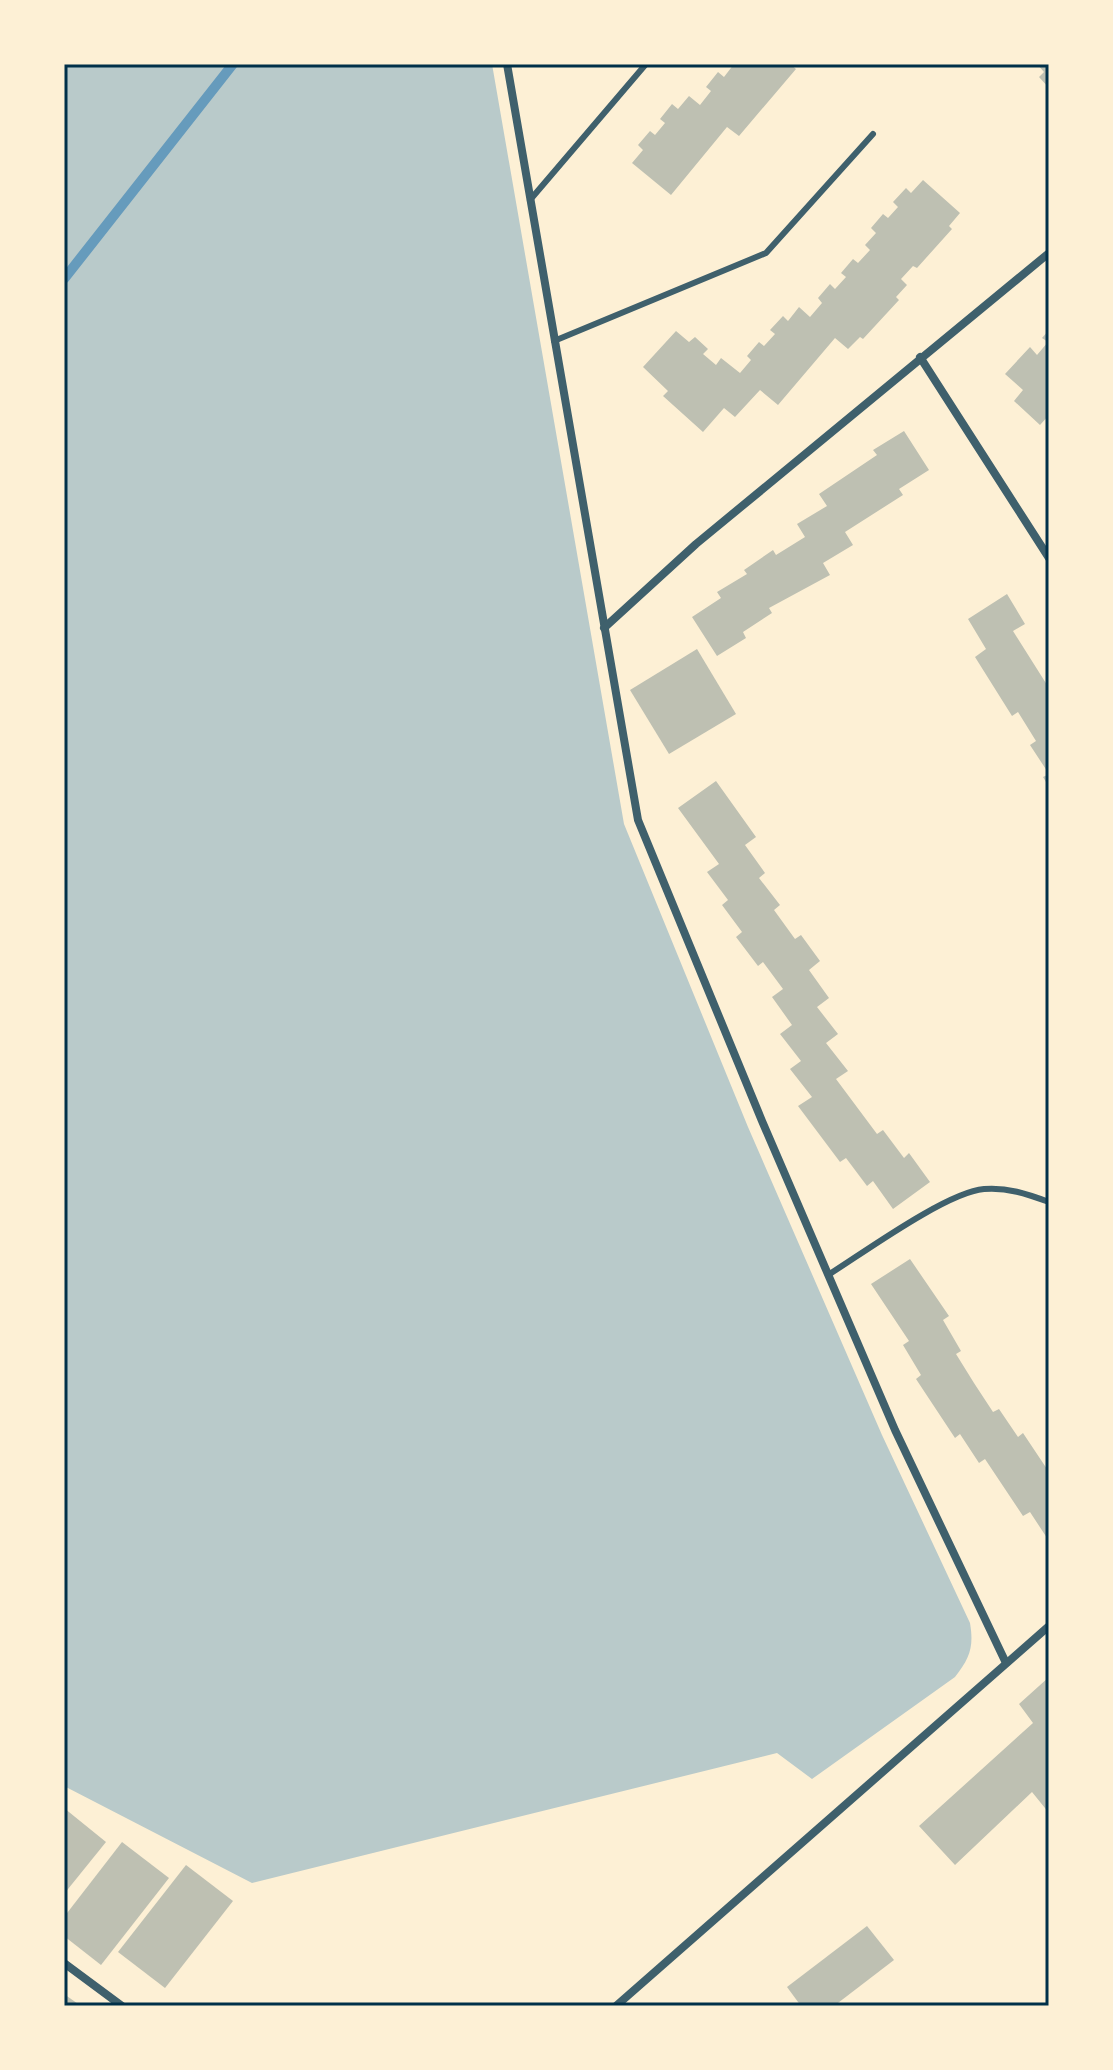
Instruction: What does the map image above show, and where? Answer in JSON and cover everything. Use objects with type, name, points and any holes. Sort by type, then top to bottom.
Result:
[{"type":"street","points":[[507,64],[638,820],[895,1430],[1006,1663]]},
{"type":"street","points":[[604,628],[696,544],[1049,253]]},
{"type":"street","points":[[920,357],[1049,558]]},
{"type":"street","points":[[616,2006],[1049,1626]]},
{"type":"street","points":[[64,1963],[122,2006]]},
{"type":"lane","points":[[530,200],[646,64]]},
{"type":"lane","points":[[554,341],[766,253],[873,134]]},
{"type":"lane","points":[[828,1275],[952,1200],[980,1189],[1008,1189],[1049,1202]]},
{"type":"shaded area","points":[[64,64],[492,64],[624,824],[748,1127],[882,1435],[970,1623],[970,1652],[955,1677],[812,1779],[777,1753],[252,1883],[64,1786]]},
{"type":"building","points":[[734,64],[790,64],[796,69],[739,136],[727,127],[671,195],[632,163],[643,150],[638,145],[650,131],[655,135],[665,123],[660,119],[672,104],[678,109],[689,96],[700,105],[711,91],[706,87],[718,72],[724,77]]},
{"type":"building","points":[[1037,64],[1049,64],[1049,88],[1039,77],[1044,72]]},
{"type":"building","points":[[923,180],[960,213],[949,226],[952,229],[917,268],[913,266],[901,279],[907,285],[896,297],[899,300],[863,339],[860,337],[848,349],[835,338],[778,405],[760,390],[735,417],[724,408],[703,432],[663,396],[668,391],[643,367],[676,331],[689,342],[695,337],[708,349],[703,354],[716,365],[721,358],[740,373],[751,360],[747,356],[759,342],[764,346],[775,334],[770,330],[783,316],[788,321],[799,307],[810,317],[822,303],[818,298],[830,284],[835,289],[846,277],[841,273],[853,259],[858,263],[870,250],[865,245],[876,233],[871,228],[883,214],[888,218],[898,207],[893,202],[906,188],[911,193]]},
{"type":"building","points":[[1049,330],[1049,415],[1040,425],[1014,401],[1023,390],[1005,374],[1030,347],[1037,355],[1048,342],[1042,338]]},
{"type":"building","points":[[904,431],[929,470],[899,489],[903,495],[845,532],[853,545],[823,563],[830,575],[769,608],[772,613],[743,632],[746,638],[717,656],[692,617],[721,598],[717,592],[747,574],[744,570],[773,550],[776,555],[805,537],[797,524],[827,506],[819,494],[877,455],[873,450]]},
{"type":"building","points":[[1007,594],[1025,624],[1013,631],[1049,688],[1049,774],[1030,745],[1036,741],[1018,712],[1012,716],[975,657],[986,649],[968,619]]},
{"type":"building","points":[[697,649],[736,714],[669,754],[630,690]]},
{"type":"building","points":[[716,781],[756,837],[745,845],[765,873],[759,878],[780,905],[774,910],[795,939],[801,935],[820,961],[809,970],[829,998],[817,1007],[838,1034],[826,1043],[848,1071],[836,1079],[877,1134],[883,1130],[904,1158],[909,1153],[930,1182],[893,1209],[873,1181],[867,1186],[846,1158],[840,1162],[798,1106],[812,1097],[790,1069],[801,1061],[780,1034],[792,1025],[772,997],[783,989],[763,962],[758,966],[736,937],[742,932],[722,905],[728,900],[707,872],[719,864],[678,808]]},
{"type":"building","points":[[910,1259],[949,1316],[943,1320],[961,1351],[956,1354],[974,1383],[993,1412],[999,1409],[1018,1437],[1023,1433],[1049,1472],[1049,1541],[1030,1512],[1023,1516],[985,1459],[979,1463],[960,1434],[955,1438],[916,1379],[921,1375],[903,1345],[909,1341],[871,1284]]},
{"type":"building","points":[[1049,1677],[1049,1813],[1032,1792],[955,1865],[919,1826],[1033,1723],[1019,1704]]},
{"type":"building","points":[[64,1808],[106,1842],[64,1894]]},
{"type":"building","points":[[122,1842],[169,1878],[101,1965],[64,1936],[64,1917]]},
{"type":"building","points":[[186,1865],[233,1901],[165,1988],[118,1952]]},
{"type":"building","points":[[867,1926],[894,1960],[834,2006],[801,2006],[787,1987]]},
{"type":"building","points":[[64,1994],[81,2006],[64,2006]]},
{"type":"waterway","points":[[64,279],[233,64]]}]
